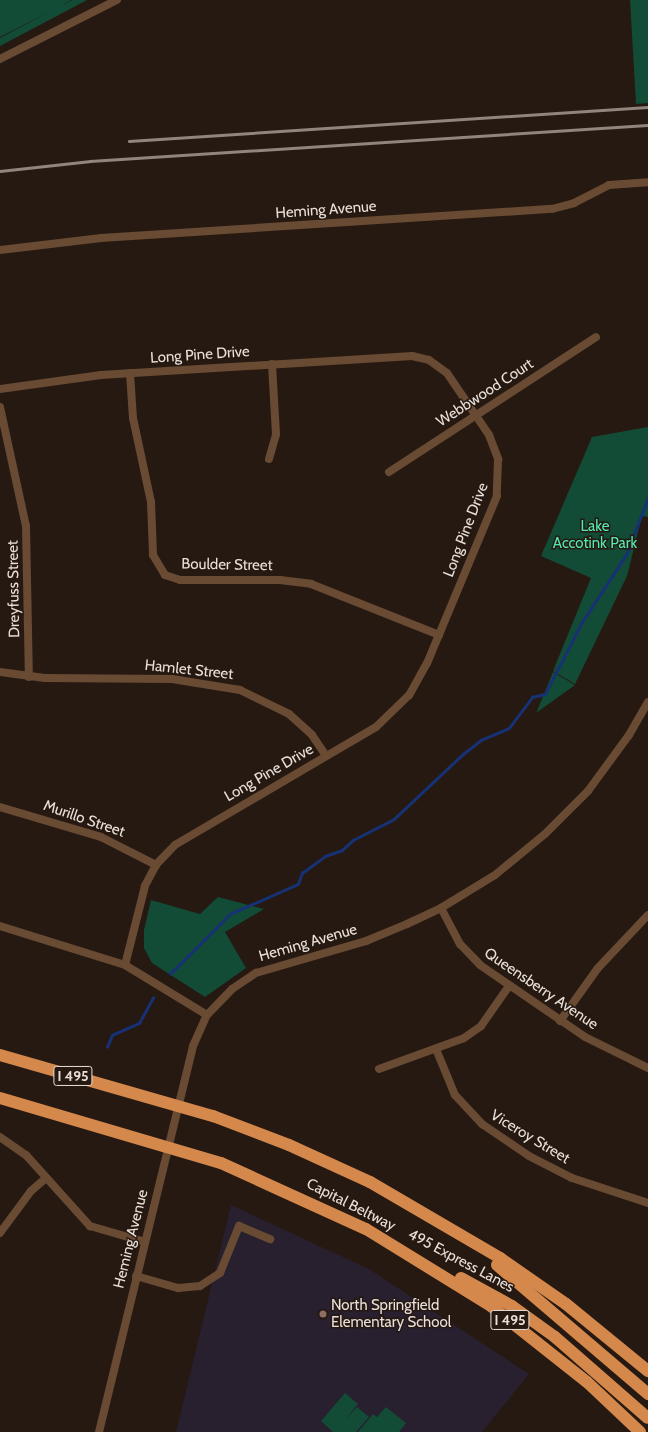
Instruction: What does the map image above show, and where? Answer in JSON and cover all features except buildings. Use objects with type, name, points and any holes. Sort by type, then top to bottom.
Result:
[{"type":"highway","name":"Capital Beltway","points":[[0,1055],[212,1116],[330,1163],[428,1214],[566,1304],[648,1371]]},
{"type":"highway","name":"Capital Beltway","points":[[0,1098],[136,1136],[203,1157],[278,1186],[366,1229],[491,1306],[587,1382],[640,1432]]},
{"type":"highway","name":"495 Express Lanes","points":[[428,1214],[525,1287],[648,1394]]},
{"type":"highway","name":"495 Express Lanes","points":[[366,1229],[512,1306],[594,1369],[648,1418]]},
{"type":"street","points":[[0,59],[117,0]]},
{"type":"street","name":"Heming Avenue","points":[[0,250],[101,238],[552,209],[574,203],[609,185],[648,182]]},
{"type":"street","name":"Webbwood Court","points":[[389,472],[596,337]]},
{"type":"street","name":"Long Pine Drive","points":[[0,389],[130,373],[272,364],[421,358],[447,373],[476,415],[495,450],[499,488],[439,635],[419,678],[397,709],[376,727],[186,837],[156,865],[140,902],[126,965]]},
{"type":"street","points":[[269,459],[276,434],[272,364]]},
{"type":"street","name":"Boulder Street","points":[[130,373],[134,425],[151,502],[153,555],[165,575],[180,580],[280,580],[311,584],[439,635]]},
{"type":"street","name":"Dreyfuss Street","points":[[0,407],[26,526],[29,677]]},
{"type":"street","name":"Hamlet Street","points":[[0,672],[29,677],[172,679],[240,690],[289,714],[312,735],[326,756]]},
{"type":"street","name":"Heming Avenue","points":[[98,1432],[193,1046],[207,1015],[232,989],[256,973],[366,941],[441,908],[521,855],[570,811],[608,765],[648,702]]},
{"type":"street","name":"Murillo Street","points":[[0,807],[101,837],[156,865]]},
{"type":"street","name":"Queensberry Avenue","points":[[441,908],[467,953],[509,986],[560,1021],[613,1054],[648,1068]]},
{"type":"street","points":[[560,1021],[598,968],[648,915]]},
{"type":"street","points":[[0,926],[126,965],[207,1015]]},
{"type":"street","points":[[379,1069],[436,1049],[476,1031],[509,986]]},
{"type":"street","name":"Viceroy Street","points":[[436,1049],[455,1095],[482,1124],[529,1156],[572,1178],[648,1203]]},
{"type":"street","points":[[0,1137],[26,1155],[90,1226],[145,1242]]},
{"type":"street","points":[[0,1232],[46,1178]]},
{"type":"street","points":[[136,1276],[178,1288],[200,1286],[220,1273],[239,1226],[270,1239]]},
{"type":"shaded area","name":"North Springfield Elementary School","points":[[231,1205],[369,1269],[529,1374],[482,1432],[176,1432]]},
{"type":"green space","points":[[0,0],[71,0],[59,7],[72,0],[87,0],[0,46],[0,38],[53,10],[0,37]]},
{"type":"green space","points":[[630,0],[648,0],[648,103],[636,104]]},
{"type":"green space","name":"Lake Accotink Park","points":[[648,427],[648,517],[642,516],[627,576],[575,684],[553,671],[591,578],[541,556],[592,437]]},
{"type":"green space","points":[[553,672],[575,685],[536,713],[542,699]]},
{"type":"green space","points":[[218,897],[264,909],[225,932],[246,968],[205,997],[152,963],[144,948],[144,930],[151,900],[200,914]]},
{"type":"green space","points":[[345,1393],[358,1404],[345,1420],[357,1407],[369,1417],[356,1432],[333,1432],[321,1421]]},
{"type":"green space","points":[[386,1407],[406,1423],[399,1432],[358,1432],[373,1414],[377,1417]]},
{"type":"waterway","points":[[170,974],[230,914],[298,884],[302,873],[325,856],[342,850],[353,840],[394,819],[463,754],[481,740],[509,728],[532,697],[545,694],[582,622],[626,555],[648,498]]},
{"type":"waterway","points":[[107,1047],[112,1035],[139,1023],[153,998]]},
{"type":"railway","points":[[129,141],[648,107]]},
{"type":"railway","points":[[0,171],[90,161],[648,125]]},
{"type":"place","name":"North Springfield Elementary School","points":[[323,1314]]}]
